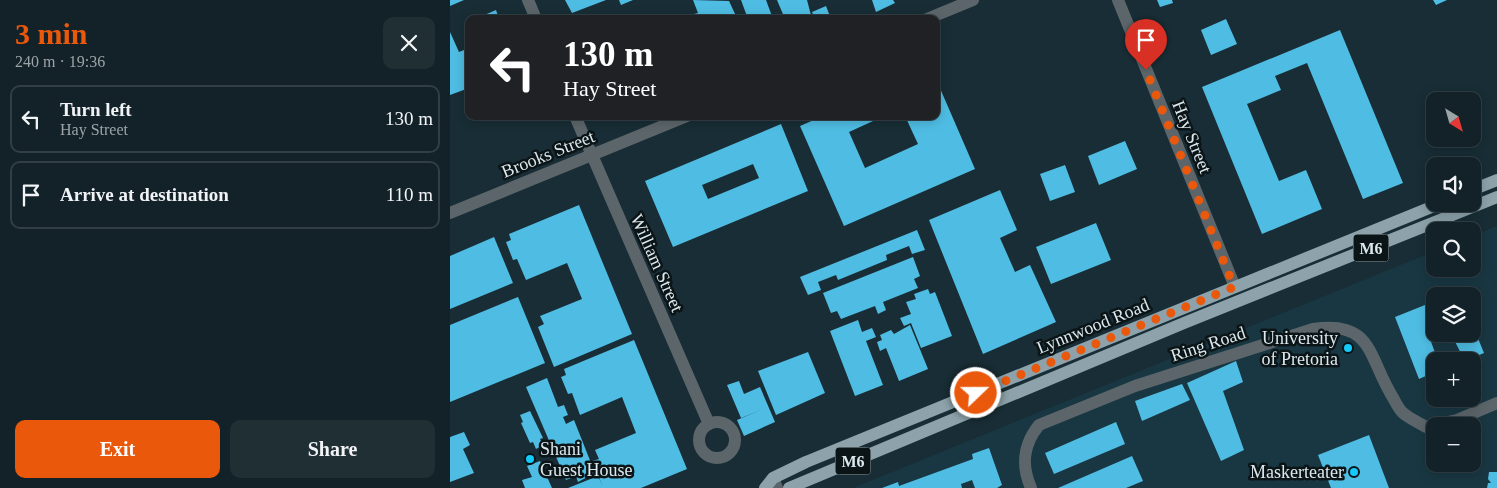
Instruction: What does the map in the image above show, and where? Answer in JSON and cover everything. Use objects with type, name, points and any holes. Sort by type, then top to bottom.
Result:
[{"type":"main road","points":[[1481,186],[1497,180]]},
{"type":"main road","name":"Lynnwood Road","points":[[789,488],[1184,323],[1497,197]]},
{"type":"main road","name":"Lynnwood Road","points":[[772,485],[806,462],[1426,209]]},
{"type":"street","points":[[528,0],[534,15]]},
{"type":"street","points":[[937,15],[973,0]]},
{"type":"street","name":"Hay Street","points":[[1118,0],[1234,287]]},
{"type":"street","name":"William Street","points":[[577,120],[709,424]]},
{"type":"street","name":"Brooks Street","points":[[450,213],[677,120]]},
{"type":"street","name":"Ring Road","points":[[1030,488],[1024,470],[1024,459],[1031,435],[1039,425],[1135,386],[1313,329],[1334,326],[1350,331],[1362,338],[1374,357],[1390,392],[1402,412],[1426,427],[1457,420],[1497,403]]},
{"type":"shaded area","name":"University of Pretoria","points":[[1497,226],[1497,488],[853,488],[1426,255],[1426,277],[1481,277],[1481,233]]},
{"type":"building","points":[[450,0],[464,0],[450,6]]},
{"type":"building","points":[[565,0],[606,0],[572,13]]},
{"type":"building","points":[[619,0],[633,0],[621,5]]},
{"type":"building","points":[[693,0],[729,1],[736,15],[694,14],[698,13]]},
{"type":"building","points":[[741,0],[766,0],[772,15],[747,15]]},
{"type":"building","points":[[777,0],[807,0],[811,15],[783,15]]},
{"type":"building","points":[[872,0],[893,0],[895,3],[876,12]]},
{"type":"building","points":[[1157,0],[1172,0],[1173,3],[1160,7]]},
{"type":"building","points":[[1433,0],[1447,0],[1436,5]]},
{"type":"building","points":[[826,6],[829,15],[813,15],[812,12]]},
{"type":"building","points":[[496,10],[498,15],[484,15]]},
{"type":"building","points":[[1226,19],[1237,44],[1211,55],[1201,30]]},
{"type":"building","points":[[1340,30],[1403,183],[1363,199],[1307,63],[1275,76],[1281,90],[1247,104],[1279,181],[1306,170],[1322,209],[1262,234],[1202,87]]},
{"type":"building","points":[[450,32],[459,52],[464,50],[465,52],[465,89],[450,95]]},
{"type":"building","points":[[940,88],[975,169],[844,226],[800,126],[814,120],[875,120],[849,132],[865,168],[918,144],[907,120],[940,120]]},
{"type":"building","points":[[781,124],[808,191],[673,247],[645,181]],"holes":[[[753,164],[759,178],[708,199],[702,185]]]},
{"type":"building","points":[[1125,141],[1137,169],[1099,185],[1088,156]]},
{"type":"building","points":[[1065,165],[1075,192],[1050,201],[1040,174]]},
{"type":"building","points":[[1000,190],[1017,230],[1000,238],[1015,272],[1030,265],[1056,322],[983,354],[929,220]]},
{"type":"building","points":[[579,205],[632,334],[554,367],[538,327],[544,324],[540,316],[582,299],[567,263],[526,280],[517,259],[513,260],[506,242],[511,240],[509,234]]},
{"type":"building","points":[[1096,223],[1111,260],[1051,284],[1036,247]]},
{"type":"building","points":[[917,230],[925,250],[912,254],[909,246],[886,255],[887,260],[838,280],[836,275],[818,282],[821,290],[808,295],[800,277]]},
{"type":"building","points":[[494,237],[513,283],[450,309],[450,256]]},
{"type":"building","points":[[913,257],[920,276],[914,279],[918,288],[883,302],[886,310],[878,314],[875,306],[841,319],[837,311],[831,313],[823,293]]},
{"type":"building","points":[[928,289],[930,294],[935,292],[952,336],[921,348],[911,323],[904,326],[900,318],[911,314],[906,302],[916,299],[914,294]]},
{"type":"building","points":[[518,297],[545,363],[450,402],[450,325]]},
{"type":"building","points":[[1426,305],[1426,342],[1431,342],[1435,352],[1426,352],[1426,376],[1419,379],[1395,317]]},
{"type":"building","points":[[858,320],[862,332],[872,328],[876,337],[866,341],[883,385],[855,396],[830,331]]},
{"type":"building","points":[[910,325],[928,369],[899,381],[886,348],[880,351],[877,342],[882,340],[880,335],[891,330],[894,334]]},
{"type":"building","points":[[634,340],[687,469],[641,488],[568,488],[598,476],[603,487],[592,461],[599,459],[595,450],[636,433],[622,397],[580,415],[572,393],[568,394],[561,377],[566,375],[564,369]]},
{"type":"building","points":[[1455,342],[1480,342],[1484,353],[1481,354],[1481,352],[1460,352]]},
{"type":"building","points":[[808,352],[825,393],[776,415],[758,371]]},
{"type":"building","points":[[1236,361],[1243,382],[1223,391],[1244,450],[1221,461],[1187,383]]},
{"type":"building","points":[[547,378],[558,407],[564,405],[568,415],[563,417],[566,424],[574,420],[595,473],[578,482],[576,476],[566,480],[526,387]]},
{"type":"building","points":[[739,381],[744,394],[760,387],[775,422],[744,436],[737,420],[763,409],[741,418],[727,385]]},
{"type":"building","points":[[1182,384],[1190,400],[1142,421],[1135,401]]},
{"type":"building","points":[[530,411],[543,438],[540,439],[543,445],[536,449],[533,442],[530,443],[521,423],[523,422],[520,415]]},
{"type":"building","points":[[1116,422],[1125,444],[1054,474],[1045,453]]},
{"type":"building","points":[[464,432],[470,445],[463,449],[474,473],[450,482],[450,437]]},
{"type":"building","name":"Maskerteater","points":[[1369,435],[1389,488],[1331,488],[1318,455]]},
{"type":"building","points":[[989,448],[1002,485],[997,488],[975,488],[972,480],[961,484],[962,488],[882,488],[898,482],[899,486],[973,459],[972,454]]},
{"type":"building","points":[[1132,456],[1143,481],[1126,488],[1058,488]]},
{"type":"building","points":[[540,461],[552,488],[525,488],[522,480],[532,477],[527,466]]},
{"type":"building","points":[[1489,472],[1497,472],[1497,488],[1487,488],[1488,483],[1491,483],[1488,479]]},
{"type":"place","name":"University of Pretoria","points":[[1348,348]]},
{"type":"place","name":"Shani Guest House","points":[[530,459]]},
{"type":"place","name":"Maskerteater","points":[[1354,472]]},
{"type":"route","points":[[976,393],[1234,287],[1146,70]]}]
